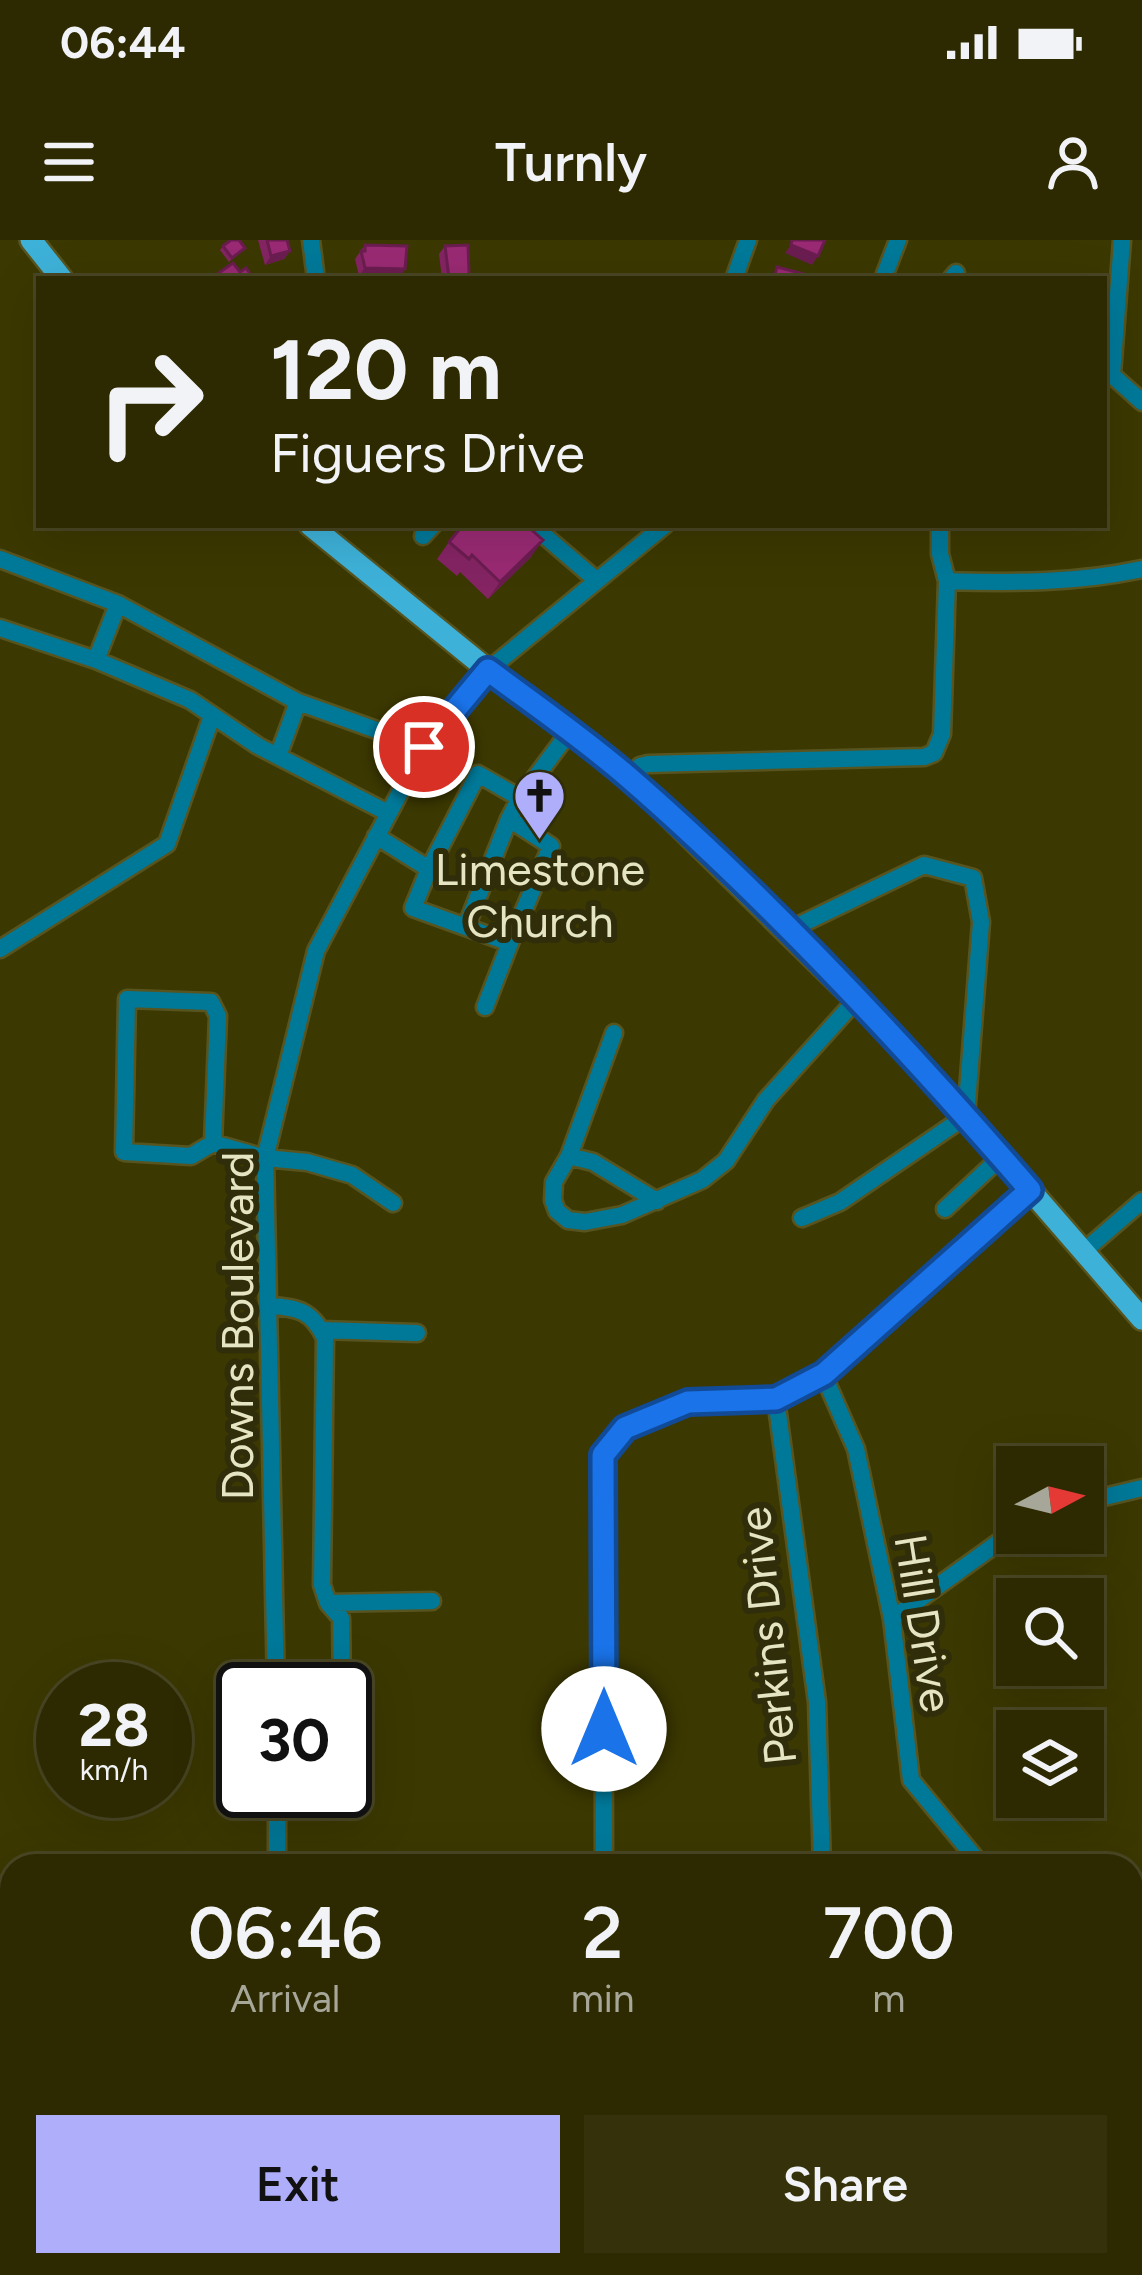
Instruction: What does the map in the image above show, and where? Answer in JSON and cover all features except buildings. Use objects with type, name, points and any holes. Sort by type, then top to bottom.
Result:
[{"type":"main road","points":[[31,240],[60,276]]},
{"type":"main road","points":[[314,528],[630,778],[789,930],[966,1116],[1142,1318]]},
{"type":"street","points":[[311,240],[316,276]]},
{"type":"street","points":[[735,276],[748,240]]},
{"type":"street","points":[[884,276],[898,240]]},
{"type":"street","points":[[1122,240],[1112,375],[1142,402]]},
{"type":"street","points":[[536,528],[595,579]]},
{"type":"street","name":"Downs Boulevard","points":[[275,1662],[265,1158],[316,951],[424,747],[488,670],[660,528]]},
{"type":"street","points":[[630,778],[640,766],[660,763],[929,756],[938,748],[942,734],[946,581],[940,528]]},
{"type":"street","points":[[0,559],[118,604],[298,702],[424,747]]},
{"type":"street","points":[[946,581],[1038,584],[1086,581],[1142,569]]},
{"type":"street","points":[[96,660],[118,604]]},
{"type":"street","points":[[0,628],[96,660],[190,700],[278,756],[388,813]]},
{"type":"street","points":[[278,756],[298,702]]},
{"type":"street","points":[[0,949],[167,844],[212,716]]},
{"type":"street","points":[[466,927],[520,798],[570,731]]},
{"type":"street","points":[[510,943],[413,908],[478,774],[520,798]]},
{"type":"street","points":[[484,1007],[551,846],[509,819]]},
{"type":"street","points":[[376,836],[429,869]]},
{"type":"street","points":[[789,930],[924,866],[974,878],[981,922],[966,1116],[840,1202],[802,1218]]},
{"type":"street","points":[[213,1143],[218,1016],[211,1002],[127,998],[124,1152],[191,1156],[213,1143],[352,1174],[393,1203]]},
{"type":"street","points":[[614,1033],[569,1156],[554,1182],[557,1211],[568,1220],[622,1215],[702,1180],[726,1161],[766,1100],[856,1000]]},
{"type":"street","points":[[569,1156],[593,1162],[657,1201]]},
{"type":"street","points":[[945,1209],[1001,1156]]},
{"type":"street","points":[[604,1854],[603,1455],[625,1428],[688,1402],[776,1399],[824,1374],[1030,1190]]},
{"type":"street","points":[[1084,1252],[1142,1201]]},
{"type":"street","points":[[268,1306],[296,1307],[316,1318],[325,1338],[322,1585],[328,1603],[341,1618],[342,1662]]},
{"type":"street","points":[[321,1330],[417,1333]]},
{"type":"street","name":"Hill Drive","points":[[824,1374],[856,1449],[892,1619],[911,1780],[972,1854]]},
{"type":"street","name":"Perkins Drive","points":[[776,1399],[817,1702],[822,1854]]},
{"type":"street","points":[[1104,1497],[1142,1488]]},
{"type":"street","points":[[892,1619],[996,1544]]},
{"type":"street","points":[[328,1603],[432,1601]]},
{"type":"street","points":[[277,1818],[277,1854]]},
{"type":"place","name":"Limestone Church","points":[[540,841]]},
{"type":"route","points":[[424,747],[488,670],[630,778],[789,930],[1030,1190],[824,1374],[776,1399],[688,1402],[625,1428],[603,1455],[604,1729]]}]
